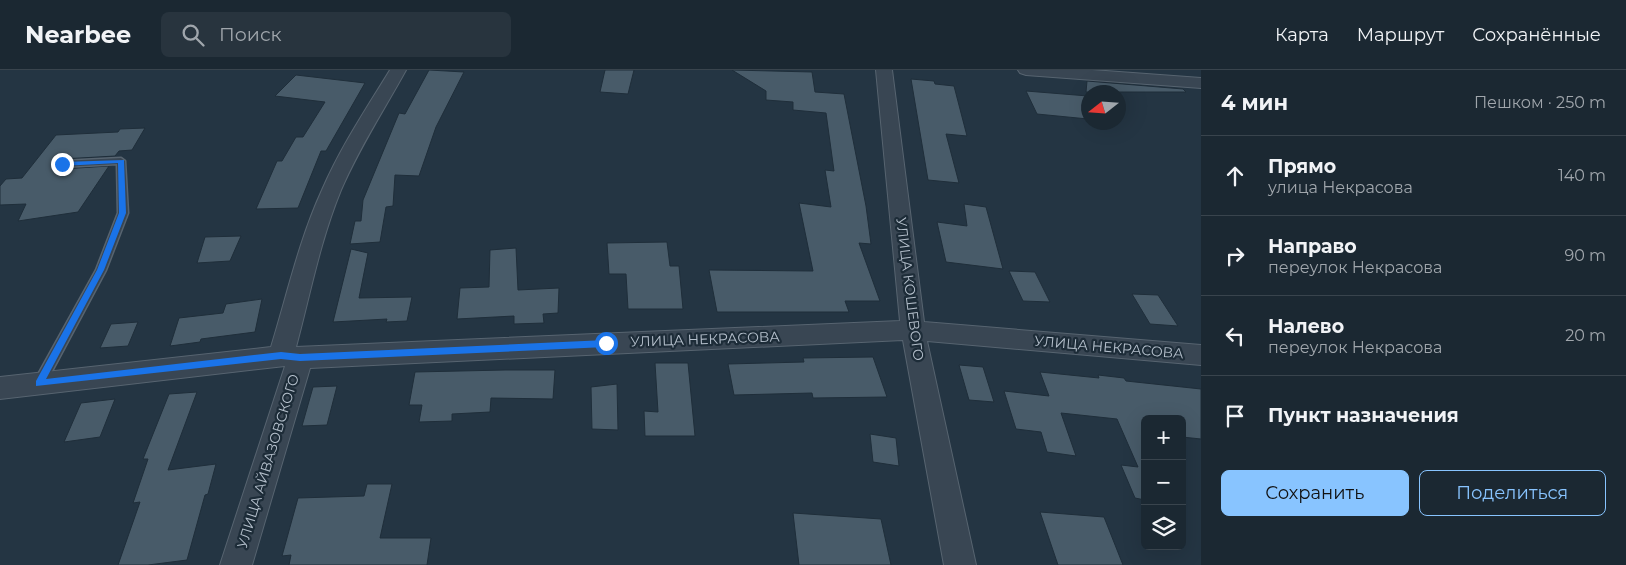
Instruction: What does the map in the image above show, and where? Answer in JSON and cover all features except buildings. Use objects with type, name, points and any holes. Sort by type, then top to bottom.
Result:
[{"type":"street","name":"УЛИЦА АЙВАЗОВСКОГО","points":[[236,565],[290,357],[318,226],[342,168],[398,70]]},
{"type":"street","name":"УЛИЦА КОШЕВОГО","points":[[884,70],[913,330],[960,565]]},
{"type":"street","points":[[1027,70],[1201,83]]},
{"type":"street","name":"УЛИЦА НЕКРАСОВА","points":[[0,388],[290,357],[913,330],[1201,355]]},
{"type":"lane","points":[[39,384],[100,270],[122,213],[121,161],[62,164]]},
{"type":"route","points":[[62,164],[121,161],[122,213],[100,270],[39,384],[281,356],[300,358],[606,343]]}]
